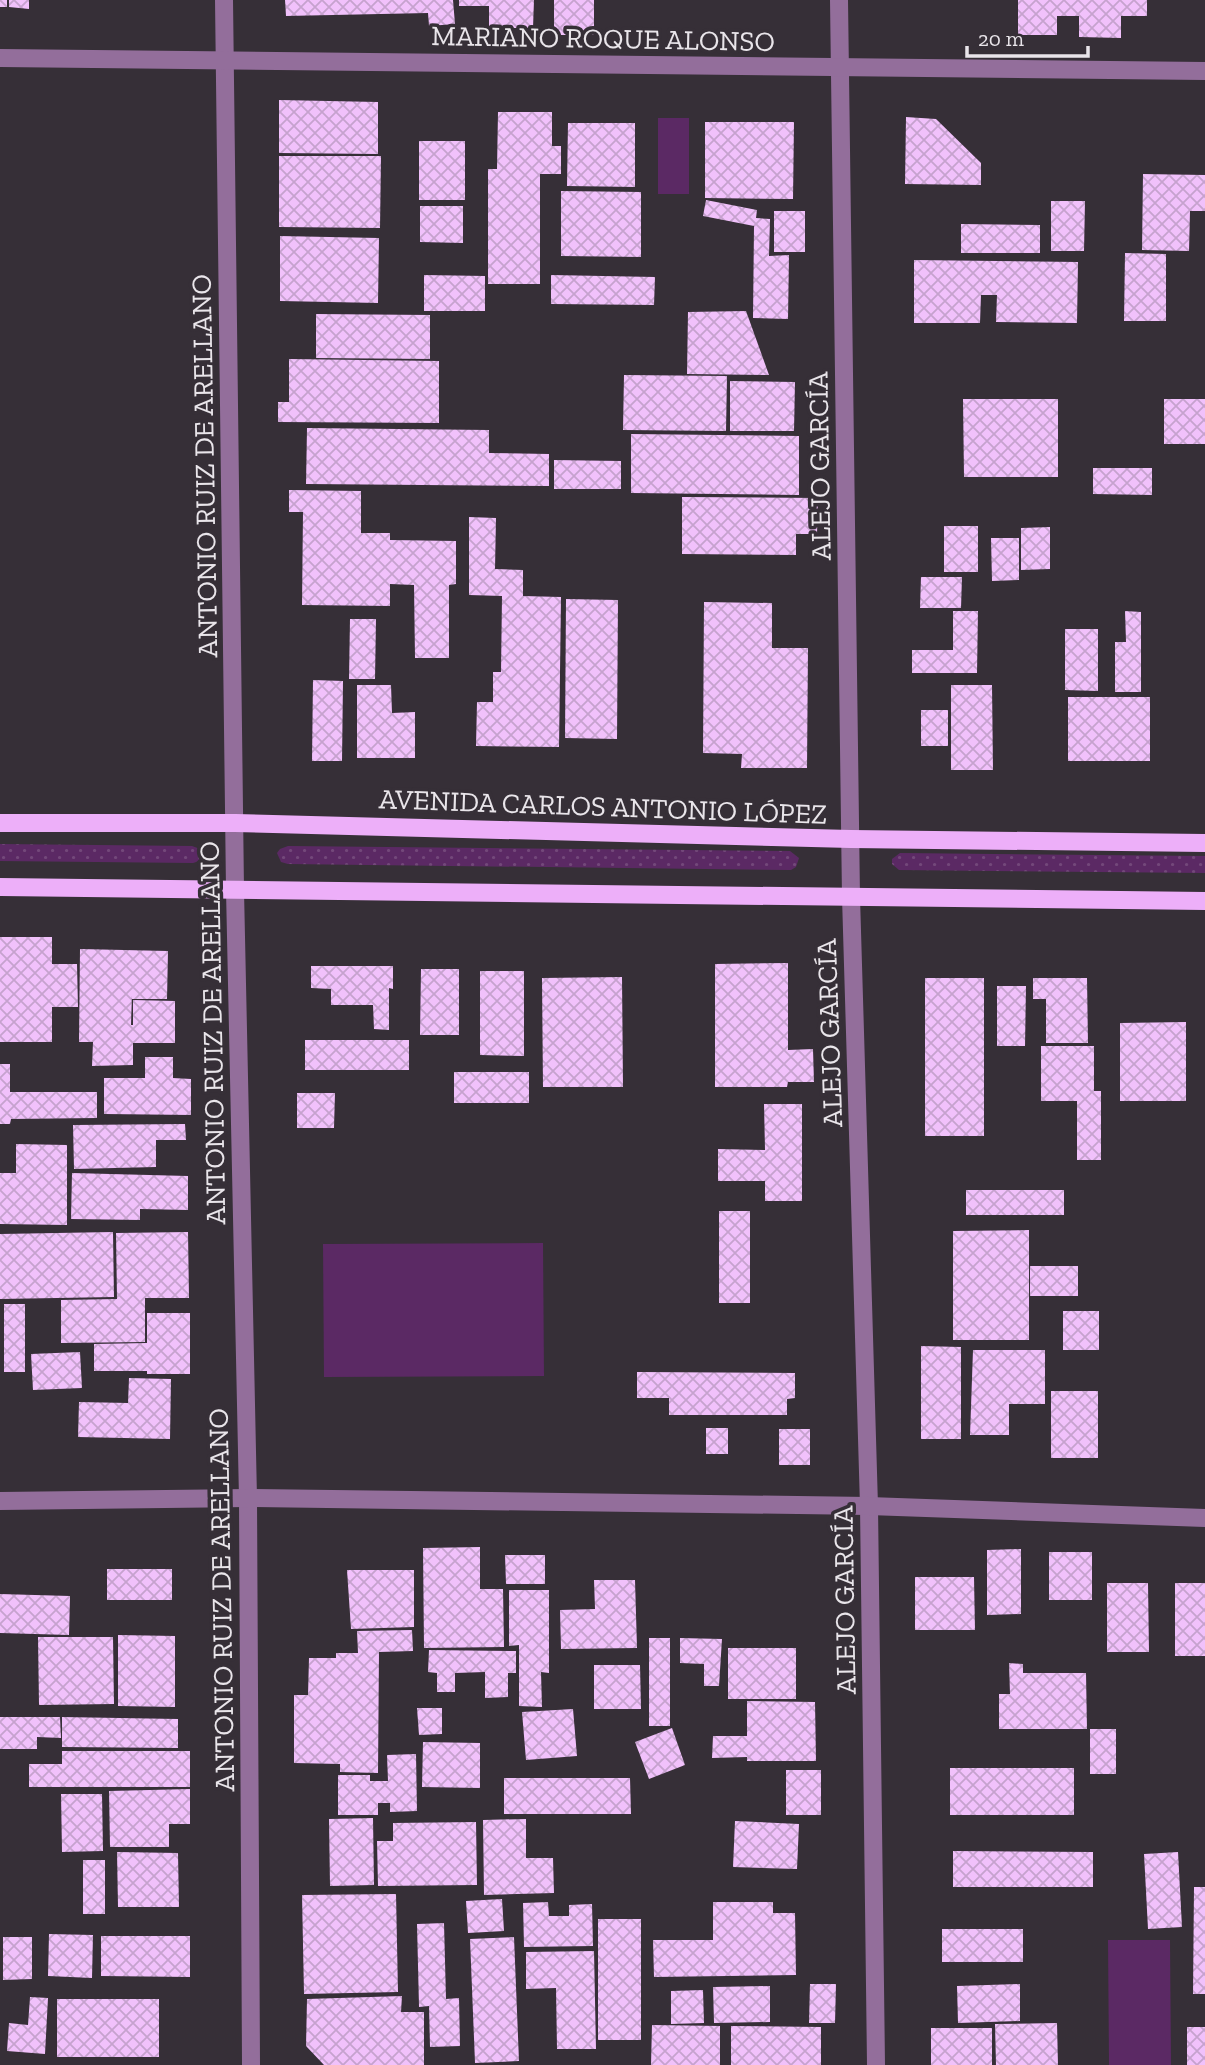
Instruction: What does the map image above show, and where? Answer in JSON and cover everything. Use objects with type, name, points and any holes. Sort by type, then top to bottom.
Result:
[{"type":"main road","name":"AVENIDA CARLOS ANTONIO LÓPEZ","points":[[0,823],[235,823],[851,839],[1205,843]]},
{"type":"main road","points":[[0,887],[1205,901]]},
{"type":"street","name":"ANTONIO RUIZ DE ARELLANO","points":[[224,0],[235,890],[248,1498],[251,2065]]},
{"type":"street","name":"ALEJO GARCÍA","points":[[839,0],[851,897],[869,1506],[876,2065]]},
{"type":"street","name":"MARIANO ROQUE ALONSO","points":[[0,58],[1205,71]]},
{"type":"street","points":[[0,1501],[248,1498],[869,1506],[1205,1518]]},
{"type":"shaded area","points":[[658,118],[689,118],[689,194],[658,194]]},
{"type":"shaded area","points":[[0,844],[192,846],[203,850],[201,859],[193,863],[0,861]]},
{"type":"shaded area","points":[[288,846],[790,851],[799,858],[796,867],[791,870],[288,864],[281,862],[277,853]]},
{"type":"shaded area","points":[[900,853],[1205,856],[1205,873],[899,870],[892,864],[892,859]]},
{"type":"shaded area","points":[[543,1243],[544,1376],[324,1377],[323,1244]]},
{"type":"shaded area","points":[[1108,1940],[1170,1940],[1171,2065],[1109,2065]]},
{"type":"building","points":[[0,0],[7,0],[7,7],[0,7]]},
{"type":"building","points":[[9,0],[29,0],[29,9],[9,7]]},
{"type":"building","points":[[285,0],[453,0],[455,24],[429,26],[428,13],[286,16]]},
{"type":"building","points":[[459,0],[534,0],[533,28],[489,28],[489,6],[459,6]]},
{"type":"building","points":[[554,0],[594,0],[594,35],[554,35]]},
{"type":"building","points":[[1018,0],[1147,0],[1147,16],[1121,16],[1121,38],[1079,37],[1079,16],[1057,16],[1057,35],[1018,35]]},
{"type":"building","points":[[279,100],[378,102],[378,154],[279,153]]},
{"type":"building","points":[[498,112],[552,112],[552,146],[561,146],[561,174],[540,174],[540,284],[488,284],[488,169],[497,169]]},
{"type":"building","points":[[906,117],[936,119],[981,163],[981,185],[905,184]]},
{"type":"building","points":[[705,122],[794,122],[793,199],[705,198]]},
{"type":"building","points":[[568,123],[635,123],[635,187],[567,186]]},
{"type":"building","points":[[419,141],[465,141],[465,200],[419,200]]},
{"type":"building","points":[[279,156],[381,156],[380,228],[279,227]]},
{"type":"building","points":[[1143,174],[1205,175],[1205,211],[1190,211],[1189,251],[1142,250]]},
{"type":"building","points":[[561,191],[641,192],[641,257],[561,256]]},
{"type":"building","points":[[706,200],[757,210],[756,218],[770,219],[769,256],[789,255],[788,319],[753,318],[754,226],[703,216]]},
{"type":"building","points":[[1051,201],[1085,201],[1084,251],[1051,251]]},
{"type":"building","points":[[420,206],[463,206],[463,243],[420,242]]},
{"type":"building","points":[[774,211],[805,211],[805,252],[774,252]]},
{"type":"building","points":[[961,224],[1040,225],[1040,253],[961,253]]},
{"type":"building","points":[[280,236],[379,238],[378,303],[280,301]]},
{"type":"building","points":[[1125,253],[1166,254],[1166,321],[1124,321]]},
{"type":"building","points":[[914,260],[1078,262],[1077,323],[996,322],[997,295],[981,295],[980,323],[914,323]]},
{"type":"building","points":[[424,275],[485,276],[485,311],[424,311]]},
{"type":"building","points":[[551,275],[655,277],[654,305],[551,304]]},
{"type":"building","points":[[746,311],[769,375],[687,374],[688,312]]},
{"type":"building","points":[[316,314],[430,315],[430,359],[316,358]]},
{"type":"building","points":[[289,359],[439,361],[439,423],[278,422],[278,402],[289,402]]},
{"type":"building","points":[[624,375],[727,376],[726,431],[623,430]]},
{"type":"building","points":[[730,381],[795,382],[794,431],[730,431]]},
{"type":"building","points":[[963,399],[1058,399],[1058,477],[964,477]]},
{"type":"building","points":[[1164,399],[1205,399],[1205,444],[1164,444]]},
{"type":"building","points":[[307,428],[489,430],[489,453],[549,454],[549,486],[306,484]]},
{"type":"building","points":[[631,434],[799,436],[799,495],[631,493]]},
{"type":"building","points":[[554,460],[621,461],[621,489],[554,489]]},
{"type":"building","points":[[1093,468],[1152,468],[1152,495],[1093,494]]},
{"type":"building","points":[[289,490],[361,491],[361,533],[390,533],[390,540],[456,541],[456,584],[449,585],[449,658],[415,658],[414,585],[390,584],[390,606],[302,605],[303,512],[289,512]]},
{"type":"building","points":[[682,497],[818,498],[817,534],[796,534],[796,555],[682,554]]},
{"type":"building","points":[[469,517],[496,518],[495,569],[523,570],[523,596],[561,597],[559,747],[476,746],[477,702],[493,702],[493,672],[501,672],[502,596],[469,595]]},
{"type":"building","points":[[944,526],[978,526],[978,572],[944,572]]},
{"type":"building","points":[[1050,527],[1050,569],[1021,570],[1021,528]]},
{"type":"building","points":[[991,538],[1019,538],[1019,580],[992,581]]},
{"type":"building","points":[[921,577],[962,577],[961,608],[920,608]]},
{"type":"building","points":[[566,599],[618,600],[617,739],[565,738]]},
{"type":"building","points":[[704,602],[772,603],[772,648],[808,648],[807,768],[741,768],[742,754],[703,753]]},
{"type":"building","points":[[953,611],[978,611],[977,673],[912,673],[912,650],[953,650]]},
{"type":"building","points":[[1125,611],[1141,612],[1141,692],[1115,692],[1115,642],[1126,642]]},
{"type":"building","points":[[350,619],[376,619],[375,679],[349,679]]},
{"type":"building","points":[[1065,629],[1098,629],[1098,691],[1065,690]]},
{"type":"building","points":[[313,680],[343,681],[342,761],[312,761]]},
{"type":"building","points":[[357,685],[391,685],[392,713],[415,712],[415,758],[357,758]]},
{"type":"building","points":[[951,685],[992,685],[993,770],[951,770]]},
{"type":"building","points":[[1068,697],[1150,697],[1150,761],[1068,761]]},
{"type":"building","points":[[921,710],[948,710],[948,746],[921,746]]},
{"type":"building","points":[[0,937],[52,937],[52,964],[77,964],[78,1007],[52,1007],[52,1042],[0,1042]]},
{"type":"building","points":[[80,949],[168,951],[167,999],[132,999],[132,995],[131,1025],[133,1000],[175,1001],[175,1043],[133,1043],[133,1065],[92,1066],[93,1042],[79,1042]]},
{"type":"building","points":[[788,963],[788,1050],[813,1049],[814,1082],[788,1082],[787,1087],[715,1087],[715,964]]},
{"type":"building","points":[[311,966],[393,966],[393,989],[389,988],[389,1030],[374,1029],[373,1005],[331,1005],[331,989],[311,988]]},
{"type":"building","points":[[421,969],[459,969],[459,1035],[420,1035]]},
{"type":"building","points":[[480,971],[524,971],[524,1056],[480,1055]]},
{"type":"building","points":[[622,977],[623,1087],[543,1087],[542,978]]},
{"type":"building","points":[[925,978],[984,978],[984,1136],[925,1136]]},
{"type":"building","points":[[1033,978],[1087,978],[1088,1043],[1046,1043],[1046,999],[1033,999]]},
{"type":"building","points":[[997,986],[1026,986],[1025,1046],[997,1046]]},
{"type":"building","points":[[1186,1022],[1186,1101],[1120,1101],[1120,1023]]},
{"type":"building","points":[[305,1040],[409,1040],[409,1070],[305,1070]]},
{"type":"building","points":[[1041,1046],[1094,1046],[1094,1091],[1101,1091],[1101,1160],[1077,1160],[1077,1101],[1041,1101]]},
{"type":"building","points":[[145,1057],[173,1057],[173,1078],[191,1079],[191,1115],[104,1114],[104,1078],[145,1078]]},
{"type":"building","points":[[0,1064],[10,1064],[10,1092],[97,1092],[97,1118],[11,1119],[10,1124],[0,1124]]},
{"type":"building","points":[[454,1072],[529,1072],[529,1103],[454,1103]]},
{"type":"building","points":[[297,1093],[335,1093],[334,1128],[297,1128]]},
{"type":"building","points":[[764,1104],[802,1104],[802,1201],[765,1201],[765,1181],[718,1181],[718,1149],[765,1150]]},
{"type":"building","points":[[185,1124],[186,1140],[156,1140],[156,1167],[74,1169],[73,1125]]},
{"type":"building","points":[[16,1144],[67,1145],[67,1225],[0,1224],[0,1173],[16,1173]]},
{"type":"building","points":[[72,1173],[188,1176],[188,1210],[140,1209],[140,1220],[71,1219]]},
{"type":"building","points":[[966,1190],[1064,1190],[1064,1215],[966,1215]]},
{"type":"building","points":[[719,1211],[750,1211],[750,1303],[719,1303]]},
{"type":"building","points":[[1029,1230],[1029,1340],[953,1340],[953,1231]]},
{"type":"building","points":[[113,1232],[114,1297],[0,1299],[0,1234]]},
{"type":"building","points":[[188,1232],[189,1298],[145,1298],[145,1342],[61,1343],[61,1300],[117,1299],[116,1233]]},
{"type":"building","points":[[1030,1266],[1078,1266],[1078,1296],[1030,1296]]},
{"type":"building","points":[[4,1304],[25,1304],[25,1372],[4,1372]]},
{"type":"building","points":[[1063,1311],[1099,1311],[1099,1350],[1063,1350]]},
{"type":"building","points":[[147,1313],[190,1313],[190,1374],[94,1371],[94,1344],[147,1343]]},
{"type":"building","points":[[921,1346],[961,1347],[961,1439],[921,1439]]},
{"type":"building","points":[[973,1350],[1045,1350],[1045,1404],[1009,1404],[1009,1435],[970,1435]]},
{"type":"building","points":[[80,1352],[82,1388],[33,1390],[31,1354]]},
{"type":"building","points":[[637,1372],[795,1373],[795,1398],[787,1399],[787,1415],[669,1415],[669,1398],[637,1398]]},
{"type":"building","points":[[129,1378],[171,1379],[170,1439],[78,1437],[79,1402],[128,1403]]},
{"type":"building","points":[[1051,1391],[1098,1391],[1098,1458],[1051,1458]]},
{"type":"building","points":[[706,1428],[728,1428],[728,1454],[706,1454]]},
{"type":"building","points":[[779,1429],[810,1429],[810,1465],[779,1465]]},
{"type":"building","points":[[480,1547],[480,1589],[503,1589],[504,1647],[424,1648],[423,1548]]},
{"type":"building","points":[[1021,1549],[1021,1614],[987,1615],[987,1550]]},
{"type":"building","points":[[1049,1552],[1092,1552],[1092,1600],[1049,1600]]},
{"type":"building","points":[[505,1555],[545,1555],[545,1584],[506,1584]]},
{"type":"building","points":[[107,1569],[172,1569],[172,1600],[107,1600]]},
{"type":"building","points":[[347,1570],[414,1570],[414,1627],[351,1629]]},
{"type":"building","points":[[915,1577],[974,1577],[975,1630],[915,1630]]},
{"type":"building","points":[[594,1580],[635,1580],[637,1648],[561,1649],[560,1610],[595,1609]]},
{"type":"building","points":[[1107,1583],[1148,1583],[1149,1652],[1107,1652]]},
{"type":"building","points":[[1175,1583],[1205,1583],[1205,1656],[1175,1656]]},
{"type":"building","points":[[509,1590],[549,1590],[549,1673],[541,1672],[542,1707],[519,1706],[519,1645],[509,1646]]},
{"type":"building","points":[[0,1594],[70,1596],[69,1635],[0,1633]]},
{"type":"building","points":[[412,1630],[413,1651],[379,1652],[378,1773],[340,1772],[340,1764],[294,1763],[294,1695],[308,1695],[309,1658],[336,1658],[336,1653],[358,1653],[357,1631]]},
{"type":"building","points":[[118,1635],[175,1636],[175,1707],[118,1706]]},
{"type":"building","points":[[38,1637],[113,1637],[114,1704],[39,1705]]},
{"type":"building","points":[[649,1638],[670,1638],[670,1726],[649,1726]]},
{"type":"building","points":[[680,1638],[722,1639],[719,1686],[704,1686],[704,1664],[680,1663]]},
{"type":"building","points":[[728,1648],[796,1648],[796,1699],[728,1699]]},
{"type":"building","points":[[429,1650],[516,1651],[516,1673],[508,1673],[508,1697],[485,1698],[485,1672],[455,1673],[455,1692],[437,1692],[437,1673],[428,1672]]},
{"type":"building","points":[[1009,1663],[1023,1664],[1023,1673],[1086,1673],[1087,1729],[999,1729],[999,1694],[1010,1694]]},
{"type":"building","points":[[594,1665],[640,1665],[641,1709],[594,1709]]},
{"type":"building","points":[[747,1701],[815,1702],[816,1761],[712,1758],[713,1736],[747,1736]]},
{"type":"building","points":[[417,1708],[442,1708],[442,1734],[419,1735]]},
{"type":"building","points":[[573,1709],[577,1756],[526,1760],[522,1712]]},
{"type":"building","points":[[0,1717],[60,1717],[61,1738],[37,1737],[37,1749],[0,1749]]},
{"type":"building","points":[[62,1717],[178,1719],[178,1748],[62,1747]]},
{"type":"building","points":[[672,1728],[685,1765],[649,1779],[635,1742]]},
{"type":"building","points":[[1090,1729],[1116,1729],[1116,1774],[1090,1774]]},
{"type":"building","points":[[423,1742],[480,1743],[480,1788],[422,1787]]},
{"type":"building","points":[[62,1751],[190,1751],[190,1787],[29,1787],[29,1764],[62,1764]]},
{"type":"building","points":[[416,1754],[417,1811],[390,1812],[390,1803],[378,1803],[378,1815],[338,1815],[338,1775],[370,1775],[370,1781],[388,1781],[387,1755]]},
{"type":"building","points":[[950,1768],[1074,1768],[1074,1815],[950,1815]]},
{"type":"building","points":[[786,1770],[821,1770],[821,1815],[786,1815]]},
{"type":"building","points":[[504,1778],[630,1778],[631,1814],[504,1814]]},
{"type":"building","points":[[190,1789],[190,1824],[169,1824],[169,1847],[110,1847],[109,1791]]},
{"type":"building","points":[[61,1794],[102,1794],[103,1851],[62,1852]]},
{"type":"building","points":[[373,1818],[374,1885],[330,1886],[329,1819]]},
{"type":"building","points":[[526,1819],[526,1858],[553,1858],[554,1893],[484,1895],[483,1820]]},
{"type":"building","points":[[735,1821],[799,1824],[797,1869],[733,1867]]},
{"type":"building","points":[[476,1822],[477,1885],[378,1886],[377,1841],[393,1841],[393,1823]]},
{"type":"building","points":[[953,1851],[1093,1852],[1093,1887],[953,1887]]},
{"type":"building","points":[[117,1852],[178,1853],[179,1907],[118,1907]]},
{"type":"building","points":[[1178,1852],[1182,1927],[1148,1929],[1144,1854]]},
{"type":"building","points":[[83,1860],[105,1860],[105,1914],[83,1914]]},
{"type":"building","points":[[1194,1887],[1205,1887],[1205,1994],[1193,1994]]},
{"type":"building","points":[[396,1894],[398,1992],[304,1994],[302,1895]]},
{"type":"building","points":[[502,1899],[504,1931],[468,1933],[466,1901]]},
{"type":"building","points":[[548,1902],[549,1916],[569,1916],[569,1905],[592,1904],[593,1946],[524,1947],[523,1903]]},
{"type":"building","points":[[713,1902],[773,1902],[773,1913],[795,1913],[796,1975],[654,1977],[653,1940],[713,1940]]},
{"type":"building","points":[[598,1919],[641,1919],[641,2040],[598,2040]]},
{"type":"building","points":[[444,1923],[446,1999],[459,1998],[460,2046],[430,2047],[429,2006],[419,2007],[417,1924]]},
{"type":"building","points":[[942,1929],[1023,1929],[1023,1962],[942,1962]]},
{"type":"building","points":[[49,1934],[93,1935],[92,1978],[48,1976]]},
{"type":"building","points":[[101,1936],[190,1936],[190,1977],[101,1976]]},
{"type":"building","points":[[3,1937],[32,1937],[32,1979],[3,1980]]},
{"type":"building","points":[[514,1937],[519,2061],[475,2063],[470,1939]]},
{"type":"building","points":[[594,1951],[596,2049],[557,2049],[556,1988],[526,1989],[526,1952]]},
{"type":"building","points":[[810,1984],[836,1984],[835,2023],[809,2023]]},
{"type":"building","points":[[1020,1984],[1020,2021],[958,2023],[957,1986]]},
{"type":"building","points":[[770,1986],[770,2022],[714,2023],[713,1987]]},
{"type":"building","points":[[703,1990],[704,2023],[671,2024],[671,1991]]},
{"type":"building","points":[[402,1996],[401,2012],[424,2012],[424,2065],[324,2065],[306,2046],[307,1999]]},
{"type":"building","points":[[30,1997],[48,1998],[45,2054],[7,2051],[9,2023],[28,2025]]},
{"type":"building","points":[[57,1999],[159,1999],[159,2057],[57,2057]]},
{"type":"building","points":[[1057,2023],[1058,2065],[996,2065],[995,2024]]},
{"type":"building","points":[[652,2025],[720,2026],[720,2065],[651,2065]]},
{"type":"building","points":[[731,2026],[821,2027],[821,2065],[731,2065]]},
{"type":"building","points":[[1187,2027],[1205,2027],[1205,2065],[1187,2065]]},
{"type":"building","points":[[931,2028],[992,2028],[992,2065],[931,2065]]}]
